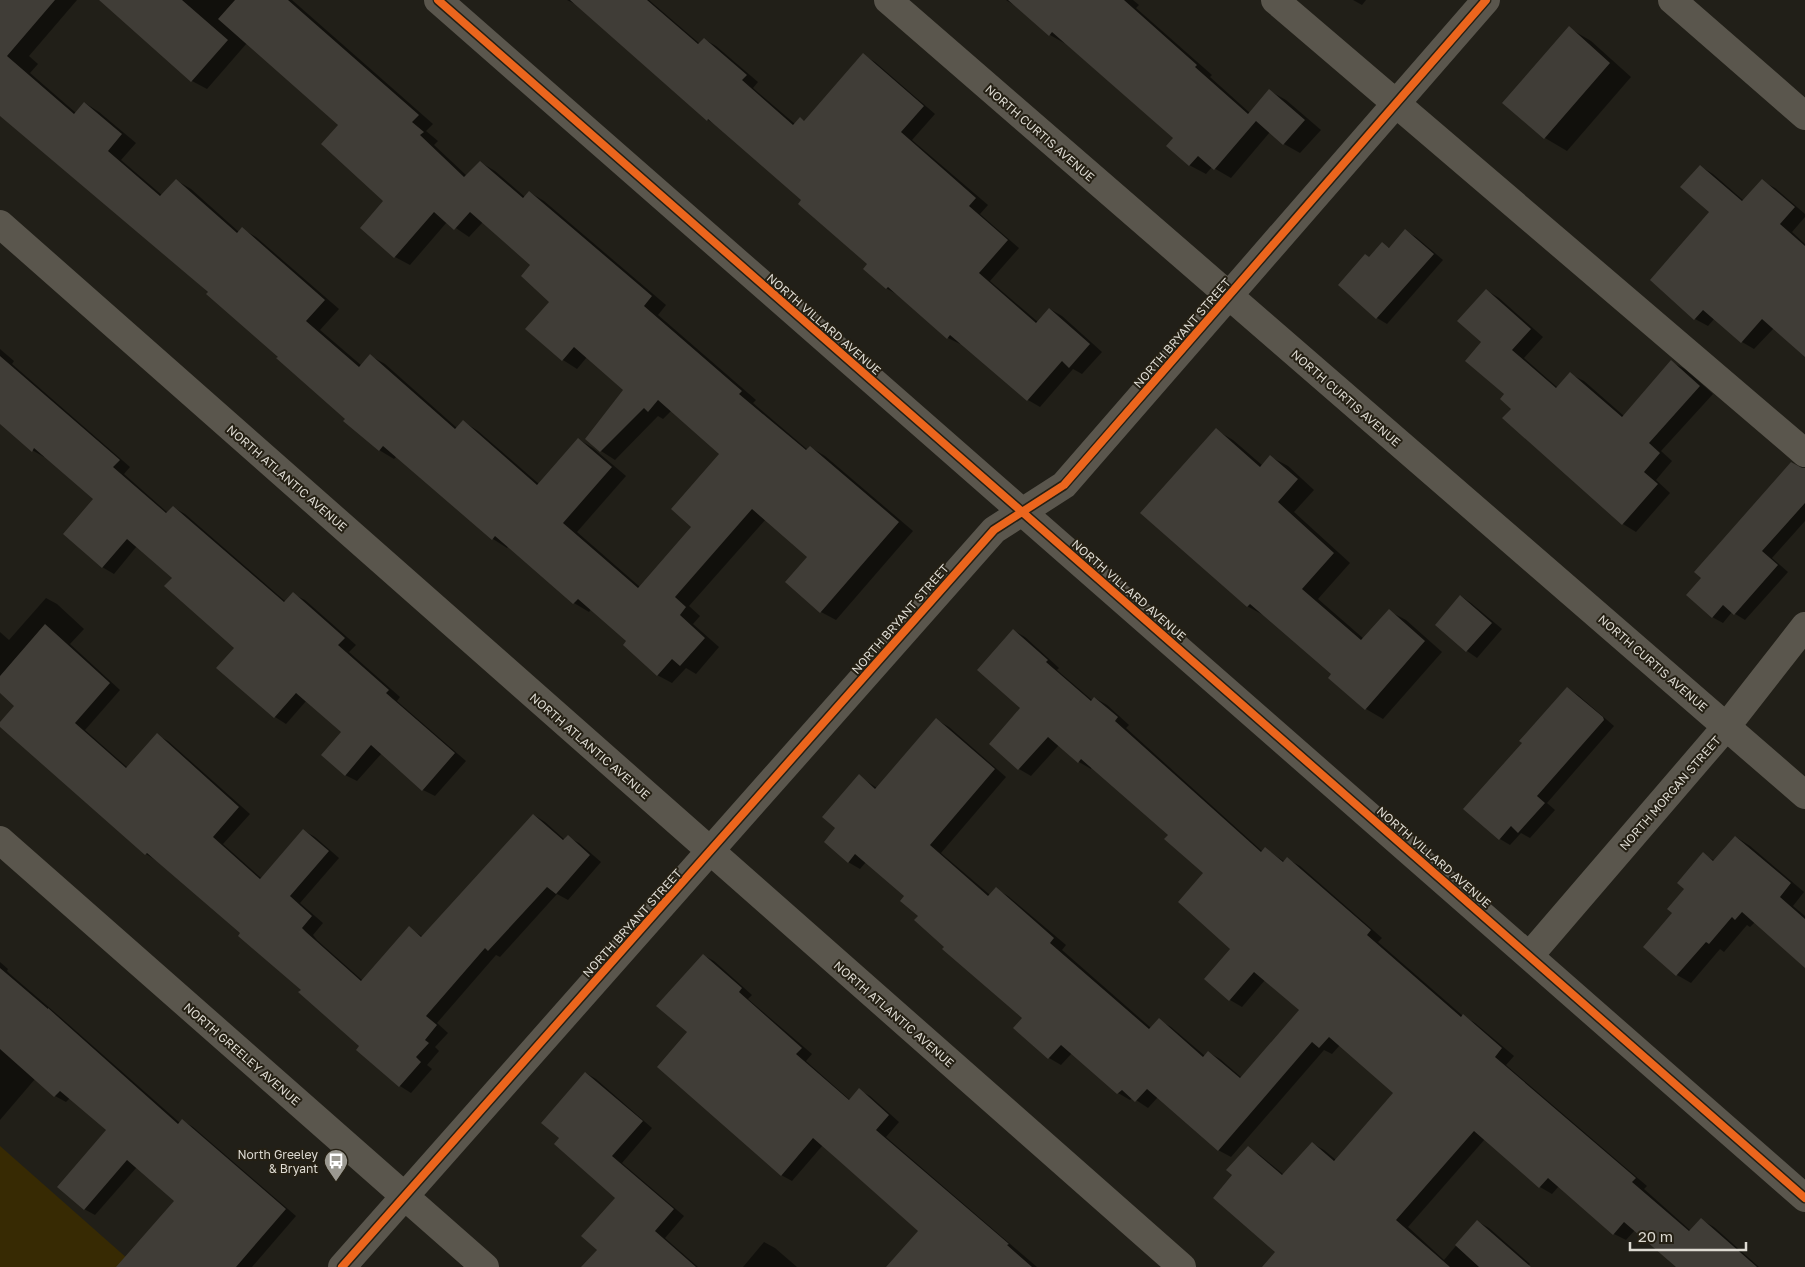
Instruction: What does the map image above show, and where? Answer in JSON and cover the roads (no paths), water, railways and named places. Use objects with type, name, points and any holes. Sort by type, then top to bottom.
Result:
[{"type":"street","name":"NORTH VILLARD AVENUE","points":[[438,0],[1530,955],[1805,1198]]},
{"type":"street","name":"NORTH CURTIS AVENUE","points":[[888,0],[1805,795]]},
{"type":"street","points":[[1275,0],[1805,453]]},
{"type":"street","name":"NORTH BRYANT STREET","points":[[342,1267],[994,530],[1064,485],[1486,0]]},
{"type":"street","points":[[1672,0],[1805,116]]},
{"type":"street","name":"NORTH ATLANTIC AVENUE","points":[[0,224],[1182,1267]]},
{"type":"street","name":"NORTH MORGAN STREET","points":[[1530,955],[1726,727],[1805,626]]},
{"type":"street","name":"NORTH GREELEY AVENUE","points":[[0,840],[485,1267]]},
{"type":"place","name":"North Greeley & Bryant","points":[[336,1182]]}]
